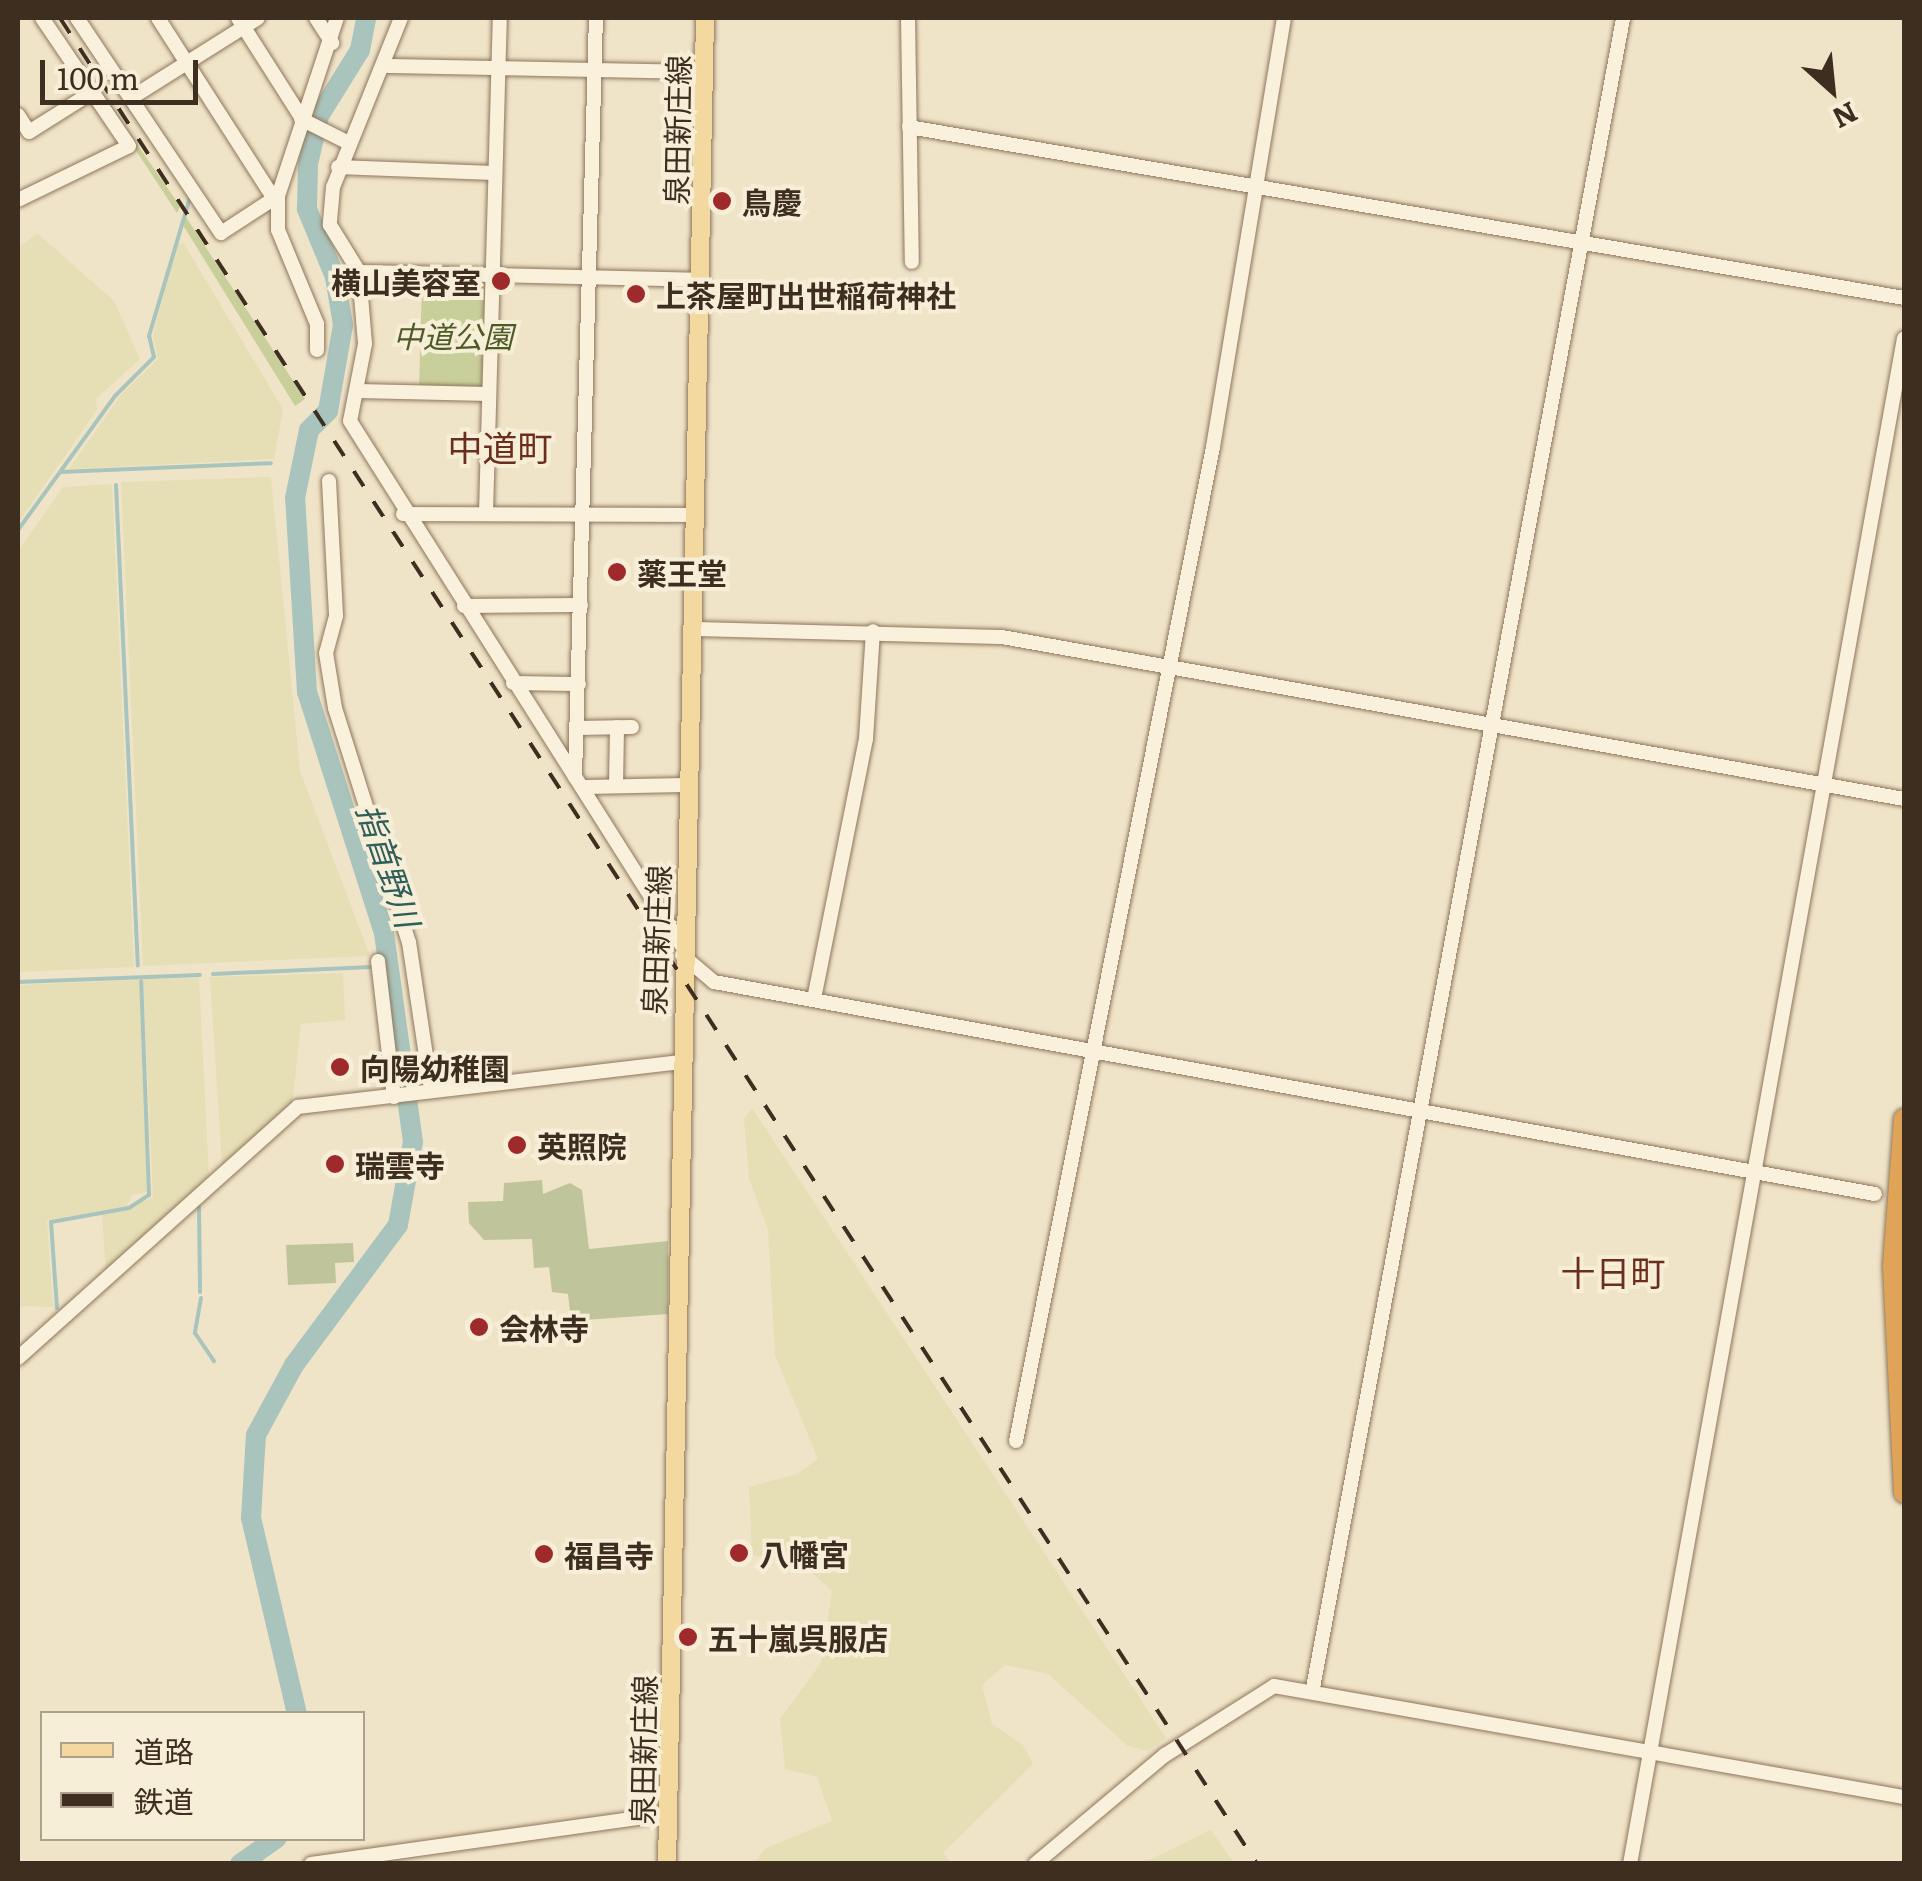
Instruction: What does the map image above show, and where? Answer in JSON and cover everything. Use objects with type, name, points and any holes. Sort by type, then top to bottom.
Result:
[{"type":"highway","points":[[1904,1120],[1893,1266],[1904,1493]]},
{"type":"main road","name":"泉田新庄線","points":[[668,1864],[682,950],[694,629],[705,18]]},
{"type":"street","points":[[18,200],[128,146],[42,18]]},
{"type":"street","points":[[77,18],[220,232],[276,198]]},
{"type":"street","points":[[158,18],[276,198]]},
{"type":"street","points":[[131,98],[241,22],[258,18]]},
{"type":"street","points":[[316,18],[332,43]]},
{"type":"street","points":[[318,350],[318,324],[278,230],[276,198],[301,118],[332,43],[337,18]]},
{"type":"street","points":[[401,18],[384,66],[345,141],[330,225],[359,272],[366,344],[350,421],[403,514],[682,950],[714,982],[1876,1194]]},
{"type":"street","points":[[486,513],[492,173],[500,18]]},
{"type":"street","points":[[578,782],[596,18]]},
{"type":"street","points":[[908,18],[912,262]]},
{"type":"street","points":[[1016,1440],[1164,664],[1212,447],[1284,18]]},
{"type":"street","points":[[1314,1688],[1424,1112],[1622,18]]},
{"type":"street","points":[[241,22],[301,118],[345,141]]},
{"type":"street","points":[[384,66],[704,72]]},
{"type":"street","points":[[18,115],[29,132],[91,92]]},
{"type":"street","points":[[909,126],[1254,181],[1904,298]]},
{"type":"street","points":[[338,167],[492,173]]},
{"type":"street","points":[[359,272],[700,280]]},
{"type":"street","points":[[1630,1864],[1904,338]]},
{"type":"street","points":[[358,391],[488,394]]},
{"type":"street","points":[[329,482],[336,616],[325,638],[335,708],[363,816],[409,942],[431,1089]]},
{"type":"street","points":[[403,514],[696,515]]},
{"type":"street","points":[[464,606],[581,605]]},
{"type":"street","points":[[694,629],[1002,637],[1904,800]]},
{"type":"street","points":[[814,1000],[866,740],[874,631]]},
{"type":"street","points":[[512,683],[579,684]]},
{"type":"street","points":[[578,728],[625,727],[616,786]]},
{"type":"street","points":[[578,782],[616,786],[688,784]]},
{"type":"street","points":[[378,961],[396,1097]]},
{"type":"street","points":[[18,1358],[298,1107],[682,1062]]},
{"type":"street","points":[[1035,1864],[1234,1705],[1274,1686],[1314,1688],[1904,1797]]},
{"type":"street","points":[[311,1864],[668,1814]]},
{"type":"shaded area","points":[[37,233],[114,301],[140,359],[96,399],[97,410],[18,523],[18,248]]},
{"type":"shaded area","points":[[176,244],[184,244],[283,409],[274,459],[69,469],[121,395],[158,359],[153,336]]},
{"type":"shaded area","points":[[271,477],[300,771],[370,956],[143,966],[121,482]]},
{"type":"shaded area","points":[[112,484],[134,967],[18,972],[18,551],[63,487]]},
{"type":"shaded area","points":[[343,973],[345,1020],[301,1024],[292,1106],[222,1166],[210,977]]},
{"type":"shaded area","points":[[199,978],[209,1176],[106,1272],[102,1214],[153,1198],[143,979]]},
{"type":"shaded area","points":[[139,980],[147,1192],[132,1195],[126,1207],[47,1220],[53,1307],[18,1306],[18,985]]},
{"type":"shaded area","points":[[752,1108],[1166,1738],[1148,1751],[1128,1746],[1048,1674],[1005,1665],[982,1685],[992,1724],[1023,1745],[1033,1764],[943,1853],[952,1863],[753,1863],[766,1848],[832,1821],[817,1777],[785,1769],[780,1719],[821,1663],[832,1591],[803,1565],[752,1555],[749,1487],[797,1474],[818,1459],[775,1355],[768,1230],[749,1178],[744,1119]]},
{"type":"shaded area","points":[[1211,1830],[1234,1863],[1122,1863],[1151,1859]]},
{"type":"green space","points":[[49,18],[180,206],[177,213]]},
{"type":"green space","points":[[184,214],[305,399],[295,406],[181,222]]},
{"type":"green space","name":"中道公園","points":[[422,282],[486,284],[484,388],[419,387]]},
{"type":"green space","points":[[542,1180],[543,1194],[570,1183],[582,1190],[589,1249],[668,1241],[668,1314],[571,1321],[568,1294],[552,1292],[549,1267],[534,1268],[532,1239],[484,1240],[469,1223],[468,1202],[503,1201],[504,1183]]},
{"type":"green space","points":[[353,1243],[354,1262],[335,1263],[336,1283],[288,1285],[286,1245]]},
{"type":"waterway","name":"指首野川","points":[[296,1711],[251,1518],[256,1435],[294,1365],[398,1225],[413,1142],[384,933],[307,692],[295,498],[309,430],[328,411],[343,325],[335,277],[307,209],[308,164],[319,116],[360,50],[366,18]]},
{"type":"waterway","points":[[18,530],[115,396],[154,357],[149,336],[190,198]]},
{"type":"waterway","points":[[60,472],[271,463]]},
{"type":"waterway","points":[[116,485],[138,965]]},
{"type":"waterway","points":[[213,974],[371,967]]},
{"type":"waterway","points":[[18,982],[200,975]]},
{"type":"waterway","points":[[57,1308],[51,1222],[129,1208],[149,1195],[141,981]]},
{"type":"waterway","points":[[199,1207],[200,1292]]},
{"type":"waterway","points":[[201,1298],[195,1333],[214,1361]]},
{"type":"waterway","name":"指首野川","points":[[240,1864],[273,1841]]},
{"type":"railway","points":[[60,18],[1257,1864]]},
{"type":"place","name":"鳥慶","points":[[722,201]]},
{"type":"place","name":"横山美容室","points":[[501,281]]},
{"type":"place","name":"上茶屋町出世稲荷神社","points":[[636,294]]},
{"type":"place","name":"薬王堂","points":[[617,572]]},
{"type":"place","name":"向陽幼稚園","points":[[340,1067]]},
{"type":"place","name":"英照院","points":[[517,1145]]},
{"type":"place","name":"瑞雲寺","points":[[335,1164]]},
{"type":"place","name":"会林寺","points":[[479,1327]]},
{"type":"place","name":"八幡宮","points":[[739,1553]]},
{"type":"place","name":"福昌寺","points":[[544,1554]]},
{"type":"place","name":"五十嵐呉服店","points":[[688,1637]]},
{"type":"district","name":"中道町","points":[[500,446]]},
{"type":"district","name":"十日町","points":[[1613,1271]]}]
